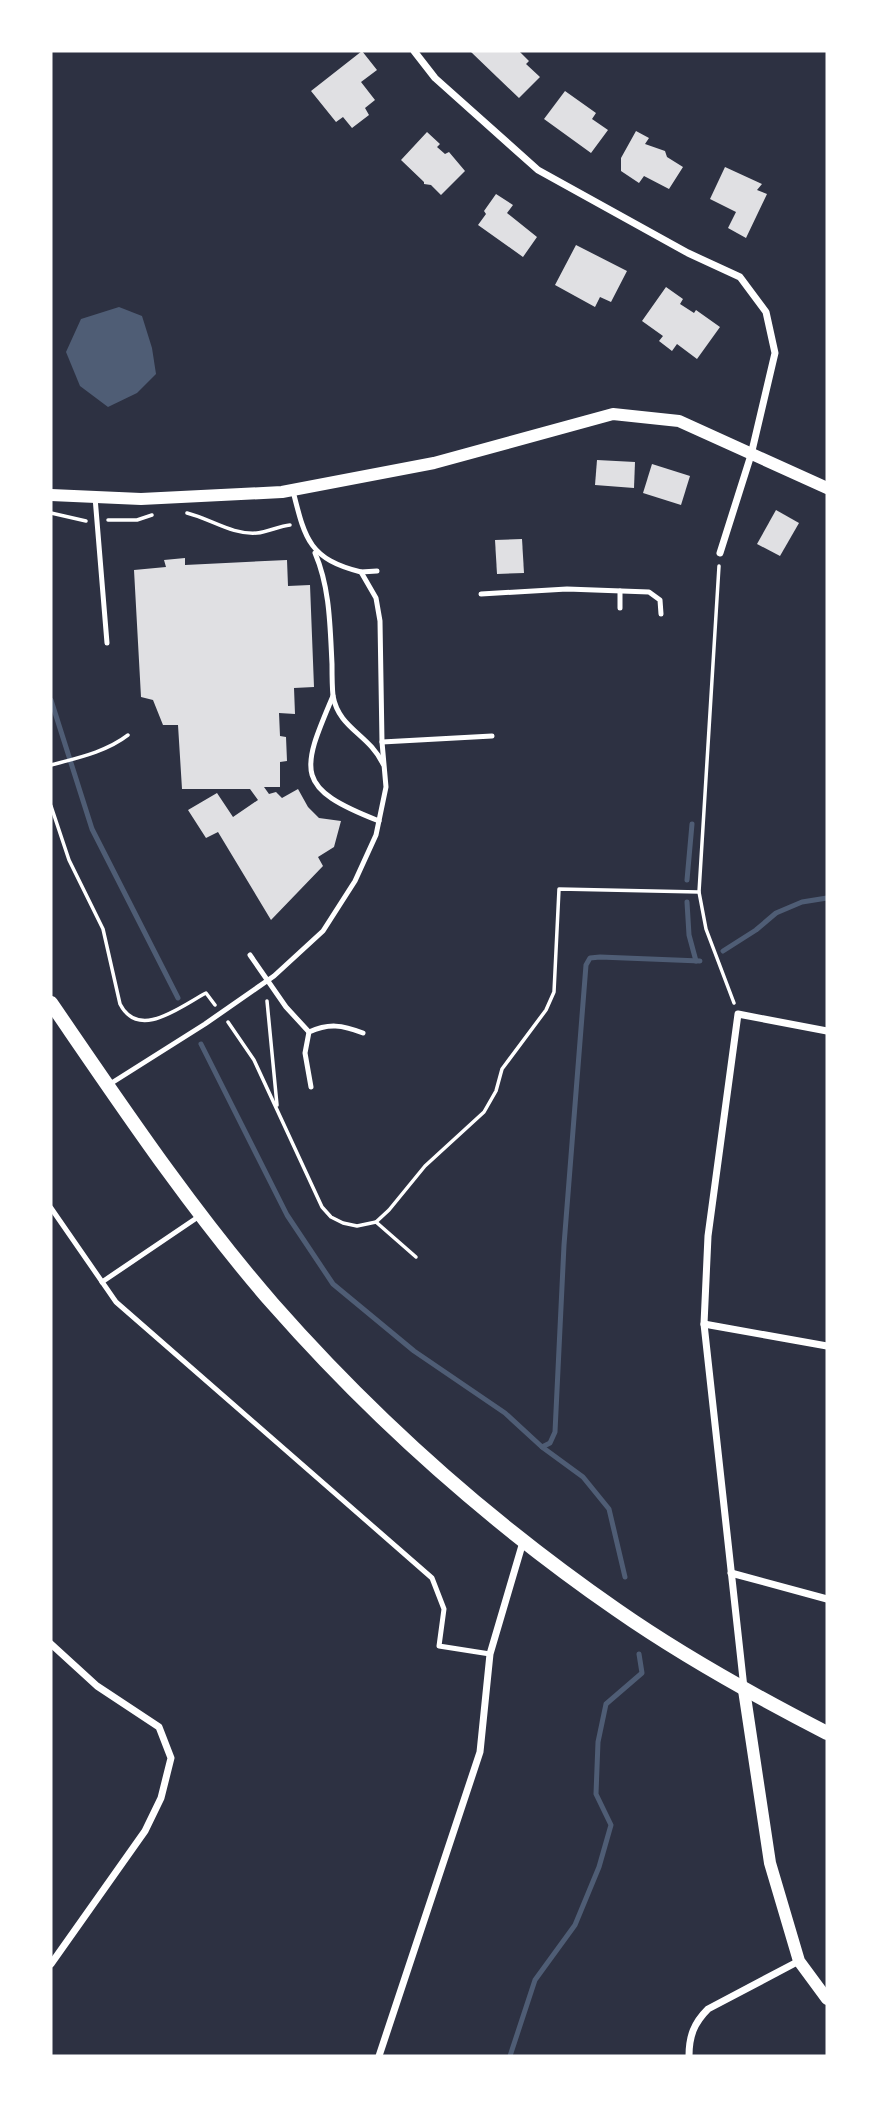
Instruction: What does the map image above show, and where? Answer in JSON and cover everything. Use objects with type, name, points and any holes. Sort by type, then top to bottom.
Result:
[{"type":"main road","points":[[51,1003],[202,1214],[272,1302],[346,1383],[425,1459],[523,1542],[618,1611],[744,1690],[827,1733]]},
{"type":"street","points":[[414,51],[435,78],[538,170],[688,253],[740,277],[766,312],[775,353],[751,454],[729,517],[720,553]]},
{"type":"street","points":[[51,495],[141,499],[293,490],[434,463],[613,414],[678,421],[827,488]]},
{"type":"street","points":[[827,1031],[738,1014],[708,1236],[704,1324],[744,1690],[769,1863],[799,1961],[827,1999]]},
{"type":"street","points":[[704,1324],[827,1346]]},
{"type":"street","points":[[379,2056],[480,1752],[490,1654],[523,1542]]},
{"type":"street","points":[[731,1573],[827,1599]]},
{"type":"street","points":[[51,1644],[97,1686],[159,1727],[172,1758],[161,1798],[145,1831],[51,1964]]},
{"type":"street","points":[[689,2054],[696,2020],[708,2008],[799,1961]]},
{"type":"lane","points":[[293,490],[301,524],[324,572],[333,696],[340,715],[350,727],[371,743],[384,767]]},
{"type":"lane","points":[[95,497],[107,643]]},
{"type":"lane","points":[[314,551],[340,567],[361,572],[377,571]]},
{"type":"lane","points":[[108,1086],[267,981],[323,931],[355,881],[376,835],[386,787],[382,742],[380,621],[376,598],[361,572]]},
{"type":"lane","points":[[481,594],[568,589],[649,592],[660,600],[661,614]]},
{"type":"lane","points":[[620,591],[620,608]]},
{"type":"lane","points":[[333,696],[313,746],[311,773],[318,787],[331,799],[379,821]]},
{"type":"lane","points":[[382,742],[492,736]]},
{"type":"lane","points":[[250,956],[286,1007],[309,1032]]},
{"type":"lane","points":[[309,1032],[325,1026],[341,1025],[363,1033]]},
{"type":"lane","points":[[309,1032],[305,1053],[311,1087]]},
{"type":"lane","points":[[51,1208],[116,1301],[432,1578],[444,1609],[439,1646],[490,1654]]},
{"type":"lane","points":[[102,1282],[202,1214]]},
{"type":"path","points":[[51,513],[70,519],[97,521],[137,520],[160,512]]},
{"type":"path","points":[[179,513],[207,519],[233,531],[258,533],[285,525],[301,524]]},
{"type":"path","points":[[720,553],[699,892],[706,929],[738,1014]]},
{"type":"path","points":[[52,764],[117,744],[128,735]]},
{"type":"path","points":[[51,806],[69,860],[103,929],[124,1012],[136,1021],[151,1021],[206,993],[212,1000]]},
{"type":"path","points":[[225,1018],[254,1060],[322,1207],[331,1217],[343,1223],[357,1226],[376,1222],[425,1166],[484,1112],[496,1091],[502,1069],[547,1010],[554,992],[556,972],[559,889],[699,892]]},
{"type":"path","points":[[267,981],[277,1107]]},
{"type":"path","points":[[376,1222],[416,1257]]},
{"type":"water","points":[[119,307],[142,316],[152,348],[156,374],[137,393],[108,407],[80,386],[66,352],[81,319]]},
{"type":"building","points":[[362,51],[377,70],[361,82],[375,100],[365,108],[369,115],[352,128],[343,117],[336,122],[311,91]]},
{"type":"building","points":[[472,51],[519,51],[529,61],[526,64],[540,77],[519,98]]},
{"type":"building","points":[[565,91],[596,113],[592,119],[608,130],[591,153],[544,119]]},
{"type":"building","points":[[636,131],[649,138],[645,144],[665,151],[667,157],[683,167],[669,189],[644,176],[639,183],[621,171],[621,158]]},
{"type":"building","points":[[427,132],[440,144],[437,147],[445,154],[449,152],[465,171],[441,195],[431,185],[424,184],[401,160]]},
{"type":"building","points":[[725,167],[762,184],[757,190],[767,194],[746,238],[728,228],[736,212],[710,199]]},
{"type":"building","points":[[496,194],[513,205],[507,213],[537,237],[523,257],[478,225]]},
{"type":"building","points":[[576,245],[627,271],[611,302],[600,297],[595,307],[555,285]]},
{"type":"building","points":[[666,287],[683,299],[680,304],[694,313],[696,310],[720,327],[697,359],[677,344],[672,351],[659,341],[663,336],[642,321]]},
{"type":"building","points":[[597,460],[635,462],[634,488],[595,485]]},
{"type":"building","points":[[652,464],[690,476],[681,505],[643,493]]},
{"type":"building","points":[[776,510],[799,523],[780,556],[757,544]]},
{"type":"building","points":[[522,539],[524,573],[497,574],[495,540]]},
{"type":"building","points":[[185,558],[185,565],[287,560],[288,586],[310,585],[314,687],[294,688],[295,714],[279,713],[280,736],[286,737],[287,761],[280,762],[280,787],[264,787],[269,794],[276,792],[282,798],[298,789],[308,807],[319,818],[341,821],[334,847],[318,857],[323,866],[271,920],[218,832],[206,838],[188,810],[217,793],[233,817],[258,800],[250,789],[182,789],[178,725],[163,725],[153,700],[141,697],[134,570],[166,567],[164,560]]},
{"type":"waterway","points":[[51,700],[92,829],[178,998]]},
{"type":"waterway","points":[[687,880],[692,824]]},
{"type":"waterway","points":[[723,951],[756,930],[776,913],[802,902],[827,898]]},
{"type":"waterway","points":[[687,902],[689,935],[696,961]]},
{"type":"waterway","points":[[542,1447],[550,1443],[555,1432],[564,1245],[586,965],[590,958],[600,957],[700,961]]},
{"type":"waterway","points":[[201,1044],[287,1215],[333,1284],[414,1351],[505,1413],[542,1447],[583,1477],[609,1509],[625,1577]]},
{"type":"waterway","points":[[510,2056],[535,1980],[575,1925],[599,1867],[611,1825],[596,1794],[598,1742],[606,1704],[642,1673],[639,1654]]}]
